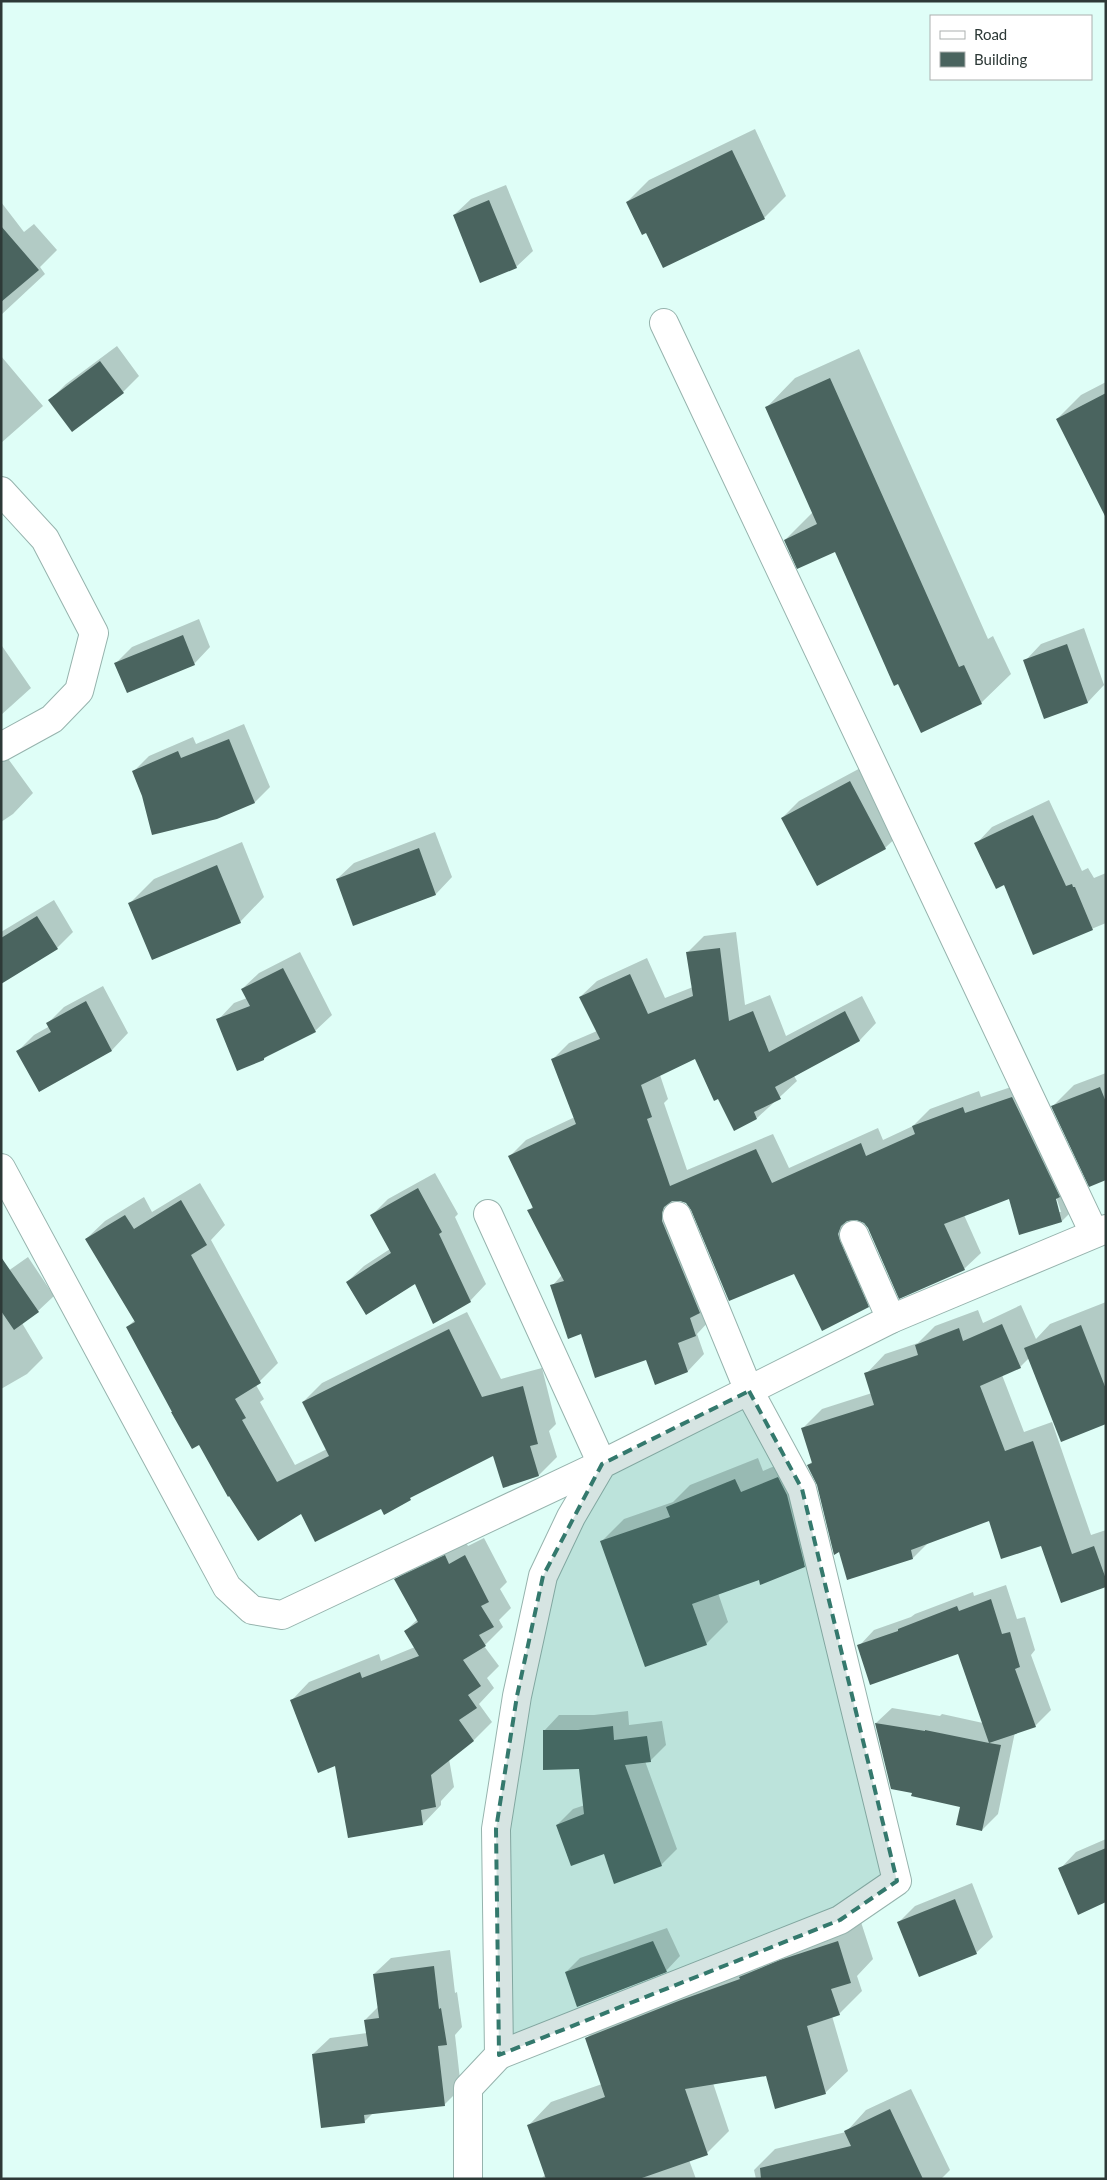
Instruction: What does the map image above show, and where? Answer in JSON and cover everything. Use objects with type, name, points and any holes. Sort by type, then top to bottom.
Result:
[{"type":"street","points":[[1,1168],[227,1587],[252,1610],[282,1615],[602,1464],[891,1319],[1100,1231],[664,322]]},
{"type":"street","points":[[1,491],[45,539],[94,633],[79,691],[52,719],[1,747]]},
{"type":"street","points":[[488,1214],[602,1464]]},
{"type":"street","points":[[468,2179],[468,2088],[499,2055],[840,1920],[897,1881],[802,1489],[749,1391],[677,1216]]},
{"type":"street","points":[[854,1235],[891,1319]]},
{"type":"street","points":[[499,2055],[496,1829],[517,1696],[543,1576],[571,1517],[602,1464]]},
{"type":"highlighted area","points":[[749,1391],[802,1489],[897,1881],[840,1920],[499,2055],[496,1829],[517,1696],[543,1576],[602,1464]]},
{"type":"building","points":[[732,150],[765,219],[663,268],[646,233],[642,235],[626,202]]},
{"type":"building","points":[[489,200],[517,268],[480,283],[453,215]]},
{"type":"building","points":[[1,226],[39,270],[1,302]]},
{"type":"building","points":[[100,361],[124,393],[72,432],[48,400]]},
{"type":"building","points":[[830,378],[959,667],[964,665],[982,704],[921,733],[898,684],[894,686],[835,552],[797,569],[784,540],[817,524],[765,407]]},
{"type":"building","points":[[1106,393],[1106,518],[1056,419]]},
{"type":"building","points":[[183,635],[195,665],[127,693],[114,663]]},
{"type":"building","points":[[1067,644],[1088,703],[1044,719],[1023,660]]},
{"type":"building","points":[[229,739],[255,803],[217,819],[152,835],[142,796],[132,771],[178,751],[181,758]]},
{"type":"building","points":[[850,781],[886,849],[817,886],[781,818]]},
{"type":"building","points":[[1033,815],[1066,886],[1072,884],[1075,887],[1093,930],[1033,955],[1004,885],[996,889],[974,843]]},
{"type":"building","points":[[419,848],[436,895],[353,926],[336,879]]},
{"type":"building","points":[[217,865],[241,923],[152,960],[128,903]]},
{"type":"building","points":[[37,916],[58,949],[1,984],[1,938]]},
{"type":"building","points":[[720,948],[729,1021],[753,1011],[769,1052],[845,1011],[860,1041],[775,1087],[781,1099],[754,1112],[757,1119],[734,1131],[718,1099],[714,1101],[695,1059],[641,1085],[652,1117],[647,1119],[670,1186],[756,1149],[772,1183],[861,1143],[866,1156],[915,1134],[912,1126],[963,1107],[965,1113],[1012,1097],[1060,1197],[1056,1199],[1062,1222],[1019,1235],[1009,1199],[944,1224],[965,1270],[899,1299],[868,1228],[864,1223],[856,1220],[847,1221],[841,1226],[838,1234],[869,1307],[822,1331],[794,1274],[729,1301],[691,1210],[686,1203],[672,1201],[664,1207],[662,1221],[700,1313],[690,1318],[696,1336],[678,1343],[688,1372],[655,1385],[646,1360],[595,1378],[581,1334],[568,1339],[550,1285],[564,1281],[527,1210],[533,1208],[508,1156],[576,1124],[551,1059],[600,1039],[579,997],[630,974],[648,1014],[693,996],[686,952]]},
{"type":"building","points":[[283,968],[316,1032],[264,1058],[264,1060],[237,1071],[216,1019],[250,1006],[241,989]]},
{"type":"building","points":[[86,1001],[112,1051],[39,1092],[16,1051],[51,1032],[46,1023]]},
{"type":"building","points":[[1100,1087],[1106,1102],[1106,1180],[1089,1187],[1051,1106]]},
{"type":"building","points":[[418,1188],[442,1232],[439,1234],[471,1302],[433,1324],[415,1284],[366,1315],[346,1282],[391,1253],[370,1215]]},
{"type":"building","points":[[181,1200],[207,1245],[191,1255],[261,1383],[235,1399],[246,1418],[242,1420],[277,1482],[329,1456],[302,1402],[449,1329],[482,1397],[523,1386],[538,1444],[530,1446],[539,1476],[503,1488],[493,1456],[410,1498],[411,1500],[384,1515],[381,1509],[315,1542],[301,1514],[258,1541],[228,1497],[199,1445],[192,1449],[126,1327],[135,1322],[85,1239],[125,1215],[134,1229]]},
{"type":"building","points":[[1,1257],[39,1312],[14,1330],[1,1311]]},
{"type":"building","points":[[1002,1324],[1021,1368],[980,1386],[1005,1451],[1033,1441],[1072,1554],[1094,1546],[1106,1579],[1106,1587],[1061,1603],[1041,1546],[1001,1559],[989,1521],[911,1550],[913,1559],[847,1580],[839,1552],[834,1555],[817,1485],[807,1465],[812,1463],[801,1428],[874,1405],[864,1373],[918,1355],[915,1345],[959,1328],[963,1341]]},
{"type":"building","points":[[1081,1325],[1106,1389],[1106,1424],[1061,1442],[1024,1348]]},
{"type":"building","points":[[778,1477],[787,1495],[805,1567],[760,1585],[759,1580],[692,1604],[707,1645],[645,1667],[600,1541],[670,1517],[666,1507],[735,1479],[741,1492]]},
{"type":"building","points":[[445,1555],[449,1564],[465,1555],[489,1602],[481,1606],[494,1627],[479,1635],[486,1646],[463,1660],[481,1686],[468,1695],[477,1708],[459,1720],[474,1741],[431,1775],[436,1807],[421,1810],[423,1825],[348,1838],[335,1766],[318,1773],[290,1700],[360,1672],[362,1678],[419,1656],[404,1631],[418,1622],[394,1579]]},
{"type":"building","points":[[991,1599],[1002,1634],[1010,1632],[1020,1667],[1015,1669],[1036,1727],[989,1743],[958,1654],[870,1685],[857,1645],[898,1631],[898,1629],[957,1606],[959,1611]]},
{"type":"building","points":[[875,1723],[925,1730],[1001,1745],[982,1831],[956,1825],[960,1807],[911,1796],[912,1793],[891,1789]]},
{"type":"building","points":[[613,1726],[614,1740],[647,1736],[651,1762],[625,1765],[662,1866],[614,1884],[604,1854],[571,1866],[556,1825],[584,1814],[579,1769],[543,1770],[543,1730],[578,1730]]},
{"type":"building","points":[[1106,1848],[1106,1902],[1078,1915],[1058,1868]]},
{"type":"building","points":[[955,1899],[977,1954],[919,1977],[897,1922]]},
{"type":"building","points":[[653,1941],[667,1972],[577,2007],[565,1972]]},
{"type":"building","points":[[838,1941],[851,1983],[831,1989],[840,2015],[807,2026],[826,2094],[775,2109],[766,2076],[685,2089],[708,2155],[639,2179],[546,2179],[527,2125],[605,2097],[585,2038],[740,1979],[739,1977],[780,1960]]},
{"type":"building","points":[[434,1966],[439,2009],[441,2008],[447,2045],[438,2046],[445,2106],[364,2115],[365,2123],[321,2128],[312,2054],[368,2046],[364,2020],[379,2018],[373,1974]]},
{"type":"building","points":[[890,2109],[923,2179],[761,2179],[760,2168],[851,2146],[844,2131]]}]
